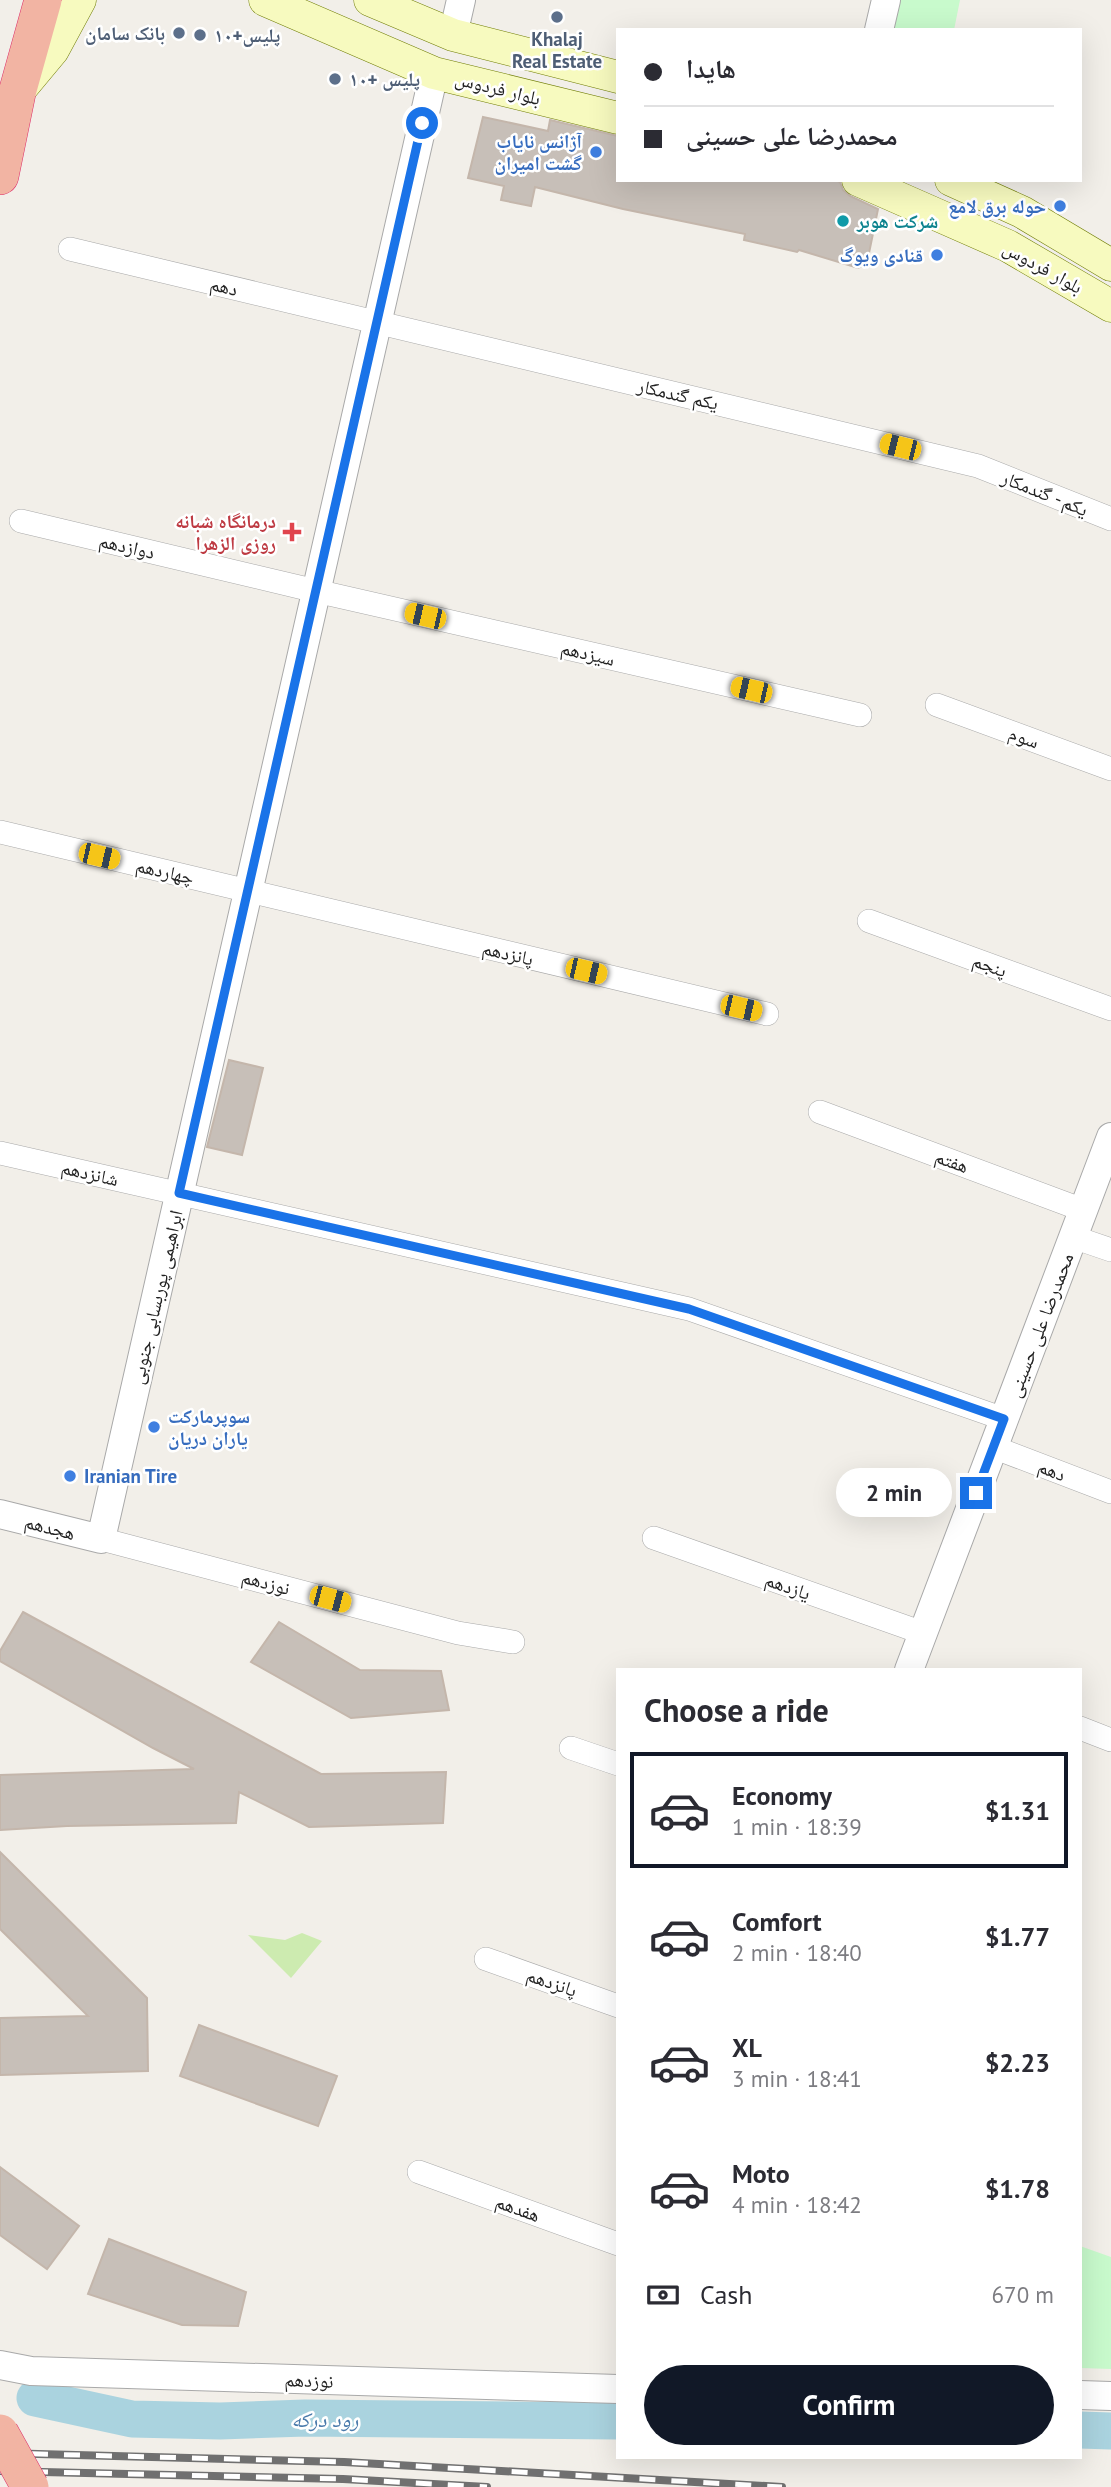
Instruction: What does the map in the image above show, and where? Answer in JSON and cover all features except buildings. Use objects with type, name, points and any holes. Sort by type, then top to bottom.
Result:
[{"type":"highway","points":[[0,176],[17,93],[43,0]]},
{"type":"highway","points":[[0,2433],[30,2487]]},
{"type":"main road","points":[[17,93],[53,51],[80,0]]},
{"type":"main road","name":"بلوار فردوس","points":[[265,0],[434,73],[616,118]]},
{"type":"main road","points":[[370,0],[453,35],[616,76]]},
{"type":"main road","name":"بلوار فردوس","points":[[863,182],[1008,246],[1111,306]]},
{"type":"main road","name":"بلوار فردوس","points":[[955,182],[1022,212],[1111,265]]},
{"type":"street","points":[[453,35],[461,0]]},
{"type":"street","points":[[879,28],[886,0]]},
{"type":"street","name":"ابراهیمی پوربسابی جنوبی","points":[[101,1539],[434,73]]},
{"type":"street","name":"دهم","points":[[70,249],[377,322]]},
{"type":"street","name":"یکم گندمکار","points":[[377,322],[978,466]]},
{"type":"street","name":"یکم - گندمکار","points":[[978,466],[1111,519]]},
{"type":"street","name":"دوازدهم","points":[[21,521],[316,591]]},
{"type":"street","name":"سیزدهم","points":[[316,591],[860,715]]},
{"type":"street","name":"سوم","points":[[937,705],[1111,769]]},
{"type":"street","name":"چهاردهم","points":[[0,832],[248,891]]},
{"type":"street","name":"پانزدهم","points":[[248,891],[767,1014]]},
{"type":"street","name":"پنجم","points":[[869,921],[1111,1009]]},
{"type":"street","name":"هفتم","points":[[820,1112],[1083,1210]]},
{"type":"street","name":"محمدرضا علی حسینی","points":[[911,1668],[1111,1137]]},
{"type":"street","name":"شانزدهم","points":[[0,1153],[689,1309],[1004,1419]]},
{"type":"street","points":[[1073,1237],[1111,1250]]},
{"type":"street","name":"دهم","points":[[993,1447],[1111,1492]]},
{"type":"street","name":"هجدهم","points":[[0,1514],[101,1539]]},
{"type":"street","name":"یازدهم","points":[[654,1538],[923,1633]]},
{"type":"street","name":"نوزدهم","points":[[101,1539],[458,1633],[513,1642]]},
{"type":"street","points":[[1082,1729],[1111,1740]]},
{"type":"street","points":[[571,1748],[616,1763]]},
{"type":"street","name":"پانزدهم","points":[[486,1959],[616,2005]]},
{"type":"street","name":"هفدهم","points":[[419,2172],[616,2243]]},
{"type":"street","name":"نوزدهم","points":[[0,2365],[31,2371],[616,2389]]},
{"type":"street","points":[[1082,2395],[1111,2396]]},
{"type":"green space","points":[[900,0],[960,0],[954,28],[893,28]]},
{"type":"green space","points":[[302,1933],[322,1941],[291,1978],[248,1935],[285,1940]]},
{"type":"green space","points":[[1082,2247],[1111,2257],[1111,2369],[1082,2368]]},
{"type":"waterway","name":"رود درکه","points":[[35,2398],[132,2419],[616,2421]]},
{"type":"waterway","name":"رود درکه","points":[[1082,2430],[1111,2431]]},
{"type":"railway","points":[[0,2453],[344,2462],[782,2487]]},
{"type":"railway","points":[[0,2471],[343,2479],[487,2487]]},
{"type":"place","name":"Khalaj Real Estate","points":[[557,17]]},
{"type":"place","name":"بانک سامان","points":[[179,33]]},
{"type":"place","name":"پلیس+١٠","points":[[200,35]]},
{"type":"place","name":"پلیس +۱۰","points":[[335,79]]},
{"type":"place","name":"آژانس نایاب گشت امیران","points":[[596,152]]},
{"type":"place","name":"حوله برق لامع","points":[[1060,206]]},
{"type":"place","name":"شرکت هوبر","points":[[843,221]]},
{"type":"place","name":"قنادی ویوگ","points":[[937,255]]},
{"type":"place","name":"درمانگاه شبانه روزی الزهرا","points":[[292,532]]},
{"type":"place","name":"سوپرمارکت یاران دریان","points":[[154,1427]]},
{"type":"place","name":"Iranian Tire","points":[[70,1476]]},
{"type":"route","points":[[422,123],[179,1193],[689,1309],[1004,1419],[976,1493]]}]
